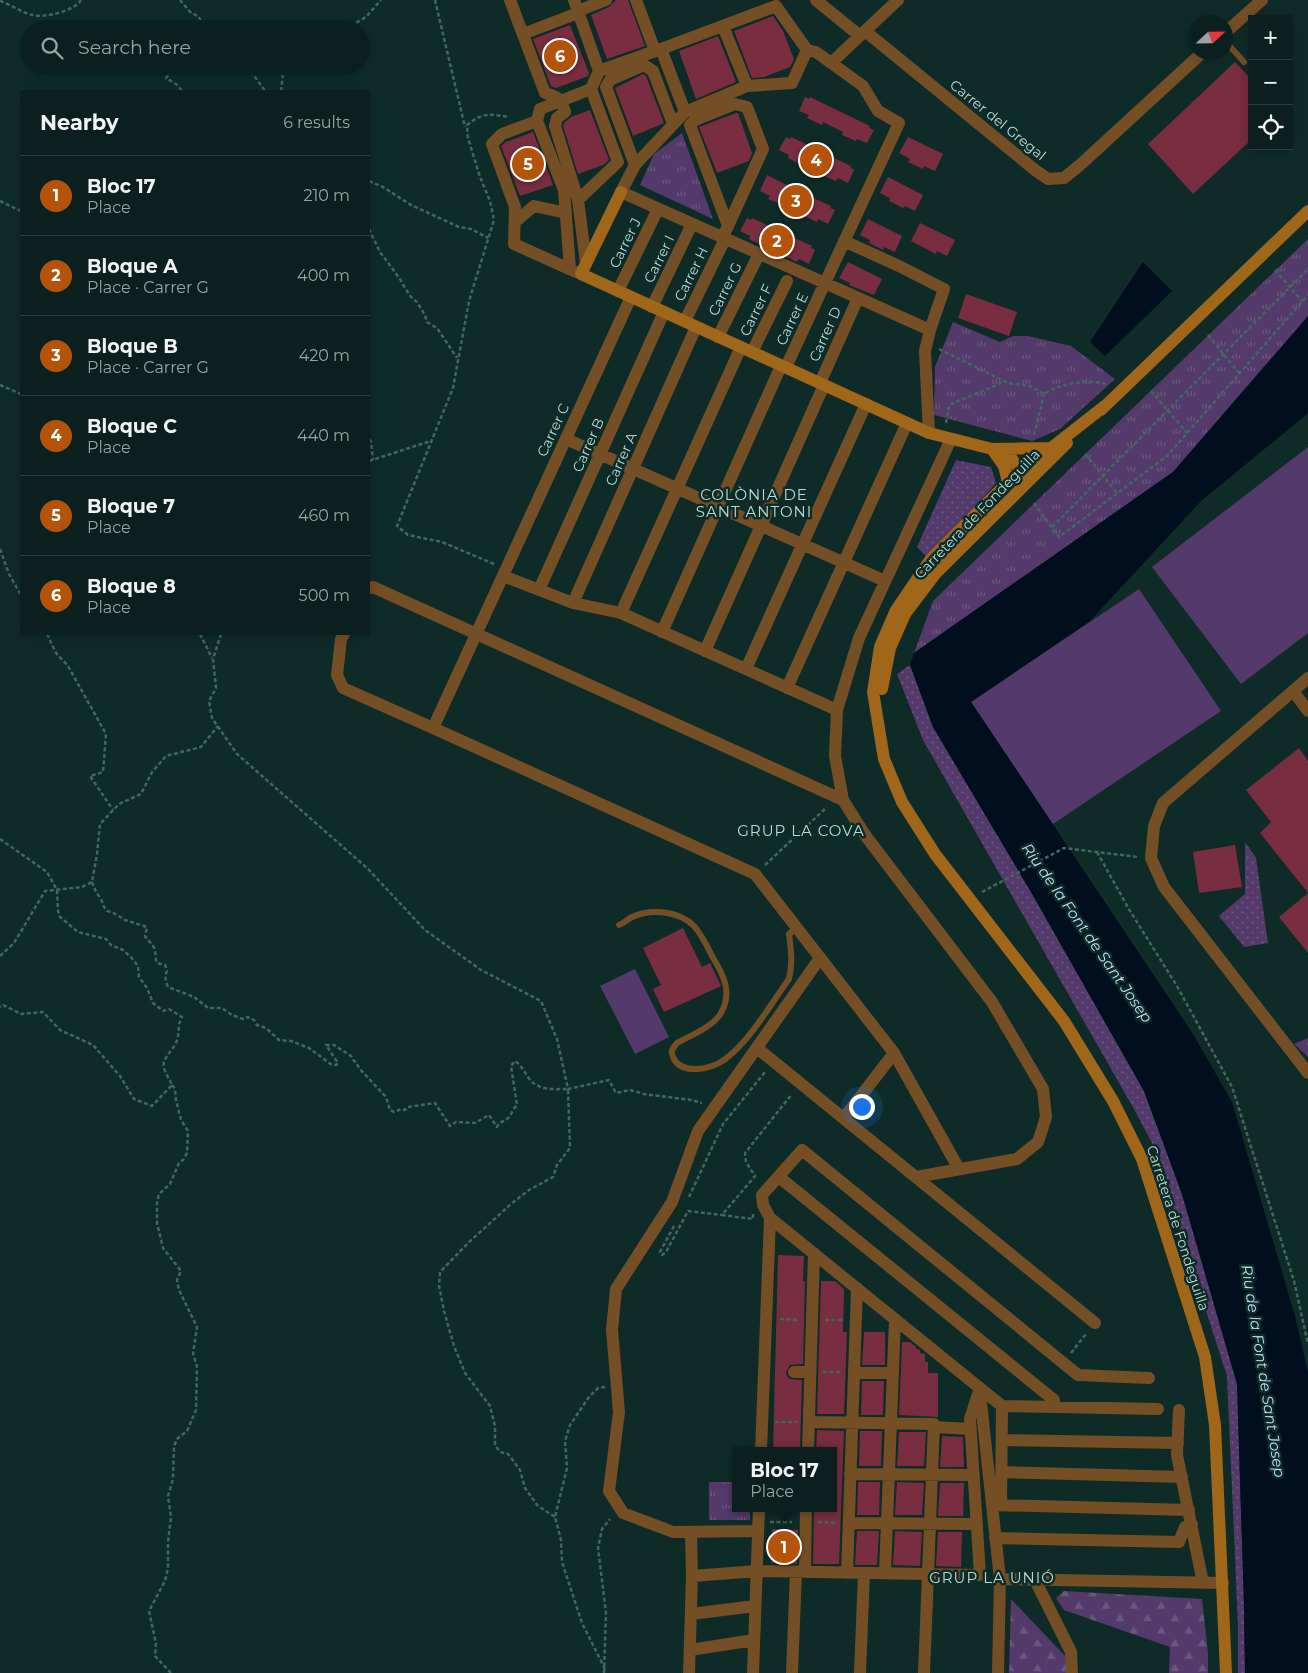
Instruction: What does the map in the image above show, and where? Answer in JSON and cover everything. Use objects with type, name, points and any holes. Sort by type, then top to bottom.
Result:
[{"type":"main road","points":[[621,192],[579,269],[618,291],[652,307],[929,432],[992,449],[1050,448]]},
{"type":"main road","name":"Carretera de Fondeguilla","points":[[878,716],[890,648],[905,614],[936,573],[1040,469],[1308,211]]},
{"type":"main road","name":"Carretera de Fondeguilla","points":[[1106,405],[1008,482],[930,560],[896,610],[880,647],[873,692],[884,759],[902,802],[935,854],[1064,1021],[1112,1101],[1142,1159],[1205,1357],[1216,1424],[1226,1673]]},
{"type":"main road","points":[[992,449],[1004,466],[1008,482]]},
{"type":"main road","points":[[977,532],[984,516],[1016,487],[1020,472],[1006,449]]},
{"type":"main road","points":[[1004,466],[1020,472],[1040,469]]},
{"type":"street","points":[[510,0],[545,92],[562,100],[565,112],[557,118],[555,126],[578,200],[579,269]]},
{"type":"street","points":[[523,34],[577,8],[606,0]]},
{"type":"street","points":[[636,0],[685,112]]},
{"type":"street","name":"Carrer del Gregal","points":[[816,0],[1048,179],[1064,178],[1080,165],[1194,60]]},
{"type":"street","points":[[599,71],[776,6],[807,50],[816,52],[831,63],[898,0]]},
{"type":"street","points":[[1241,17],[1248,0]]},
{"type":"street","points":[[1233,25],[1262,0]]},
{"type":"street","points":[[577,8],[599,71],[591,89],[618,162],[578,200]]},
{"type":"street","points":[[723,26],[747,86]]},
{"type":"street","points":[[807,50],[792,83],[747,86],[685,112],[635,165],[621,192],[692,224],[725,234],[759,254],[930,330]]},
{"type":"street","name":"Carrer E","points":[[662,632],[718,507],[899,123],[878,111],[863,86],[831,63]]},
{"type":"street","points":[[635,165],[606,87],[610,80],[644,65],[653,71],[673,124]]},
{"type":"street","points":[[579,269],[566,214],[564,190],[537,121],[540,109],[591,89]]},
{"type":"street","name":"Carrer H","points":[[690,324],[725,234],[763,149],[747,107],[735,104],[695,120],[690,125],[725,234]]},
{"type":"street","points":[[537,121],[502,134],[492,144],[515,207],[514,244],[579,269]]},
{"type":"street","points":[[515,222],[534,206],[566,214]]},
{"type":"street","name":"Carrer J","points":[[618,291],[658,209]]},
{"type":"street","name":"Carrer I","points":[[652,307],[692,224]]},
{"type":"street","points":[[844,241],[944,289],[925,351],[929,432]]},
{"type":"street","name":"Carrer G","points":[[718,337],[759,254]]},
{"type":"street","name":"Carrer F","points":[[621,613],[677,488],[747,350],[787,281]]},
{"type":"street","name":"Carrer C","points":[[433,728],[631,297]]},
{"type":"street","name":"Carrer D","points":[[704,651],[761,526],[858,298]]},
{"type":"street","name":"Carrer B","points":[[539,590],[664,312]]},
{"type":"street","name":"Carrer A","points":[[573,603],[633,468],[690,324]]},
{"type":"street","points":[[746,669],[866,404]]},
{"type":"street","points":[[787,688],[906,423]]},
{"type":"street","points":[[566,438],[885,581]]},
{"type":"street","points":[[916,1177],[1017,1159],[1038,1142],[1046,1117],[1043,1089],[992,1002],[865,835],[843,800],[835,756],[837,710],[859,638],[951,439]]},
{"type":"street","points":[[504,573],[539,590],[573,603],[621,613],[837,710]]},
{"type":"street","points":[[370,588],[373,587],[843,800]]},
{"type":"street","points":[[343,635],[341,639],[337,675],[343,688],[755,874],[894,1053],[959,1169]]},
{"type":"street","points":[[1308,678],[1164,803],[1154,826],[1150,858],[1164,887],[1308,1073]]},
{"type":"street","points":[[1293,691],[1308,711]]},
{"type":"street","points":[[758,1531],[673,1532],[623,1513],[610,1490],[619,1412],[612,1330],[616,1289],[672,1202],[698,1131],[820,958]]},
{"type":"street","points":[[757,1048],[1095,1323]]},
{"type":"street","points":[[844,1118],[894,1053]]},
{"type":"street","points":[[1149,1378],[1078,1375],[802,1150],[762,1195],[763,1205],[770,1218],[1002,1406],[1158,1409]]},
{"type":"street","points":[[779,1176],[1054,1400],[1054,1407]]},
{"type":"street","points":[[761,1447],[770,1218]]},
{"type":"street","points":[[808,1447],[814,1253]]},
{"type":"street","points":[[847,1573],[857,1288]]},
{"type":"street","points":[[885,1573],[895,1320]]},
{"type":"street","points":[[794,1372],[810,1372]]},
{"type":"street","points":[[854,1373],[893,1373]]},
{"type":"street","points":[[692,1576],[757,1571],[980,1574],[970,1419],[980,1388]]},
{"type":"street","points":[[980,1388],[997,1505]]},
{"type":"street","points":[[998,1673],[1000,1579],[996,1538],[997,1505],[1002,1472],[1002,1406]]},
{"type":"street","points":[[1179,1410],[1177,1455],[1203,1583]]},
{"type":"street","points":[[809,1422],[934,1424],[934,1427],[970,1429]]},
{"type":"street","points":[[924,1673],[934,1427]]},
{"type":"street","points":[[1002,1440],[1178,1443]]},
{"type":"street","points":[[1002,1472],[1182,1477]]},
{"type":"street","points":[[850,1474],[973,1475]]},
{"type":"street","points":[[997,1505],[1188,1510]]},
{"type":"street","points":[[753,1673],[759,1512]]},
{"type":"street","points":[[792,1673],[806,1512]]},
{"type":"street","points":[[848,1523],[977,1524]]},
{"type":"street","points":[[996,1538],[1179,1542],[1185,1527],[1192,1524]]},
{"type":"street","points":[[689,1673],[692,1576],[691,1532]]},
{"type":"street","points":[[860,1673],[864,1573]]},
{"type":"street","points":[[1000,1579],[1223,1583]]},
{"type":"street","points":[[1035,1580],[1071,1652],[1072,1673]]},
{"type":"street","points":[[691,1614],[755,1606]]},
{"type":"street","points":[[690,1650],[754,1640]]},
{"type":"lane","points":[[1233,50],[1244,62]]},
{"type":"lane","points":[[619,925],[631,917],[654,912],[668,914],[687,921],[700,935],[723,974],[727,993],[721,1013],[715,1021],[677,1043],[672,1048],[673,1058],[677,1063],[690,1069],[708,1068],[723,1061],[750,1033],[789,979],[792,968],[789,934],[797,928]]},
{"type":"path","points":[[0,1],[33,15],[49,15],[78,5],[81,0]]},
{"type":"path","points":[[180,0],[200,20]]},
{"type":"path","points":[[362,20],[381,0]]},
{"type":"path","points":[[435,0],[468,138],[480,177],[490,201],[494,220],[469,301],[453,388],[397,526],[408,535],[442,542],[504,573]]},
{"type":"path","points":[[169,75],[166,78],[176,84],[181,90]]},
{"type":"path","points":[[253,75],[264,90]]},
{"type":"path","points":[[281,90],[283,75]]},
{"type":"path","points":[[468,138],[467,125],[479,116],[495,114],[511,117]]},
{"type":"path","points":[[370,181],[383,187],[412,205],[488,238]]},
{"type":"path","points":[[0,200],[20,210]]},
{"type":"path","points":[[370,231],[380,252],[400,278],[404,288],[417,302],[427,322],[437,328],[458,359]]},
{"type":"path","points":[[1052,527],[1308,269]]},
{"type":"path","points":[[1276,270],[1303,301]]},
{"type":"path","points":[[1034,503],[1059,537],[1167,456],[1308,295]]},
{"type":"path","points":[[1208,335],[1239,373]]},
{"type":"path","points":[[937,348],[1006,381],[1016,385],[1030,386],[1044,394]]},
{"type":"path","points":[[946,424],[949,406],[1006,381]]},
{"type":"path","points":[[1032,441],[1044,394],[1059,386],[1092,382],[1101,382],[1112,387]]},
{"type":"path","points":[[0,385],[20,394]]},
{"type":"path","points":[[1151,391],[1187,433]]},
{"type":"path","points":[[370,440],[371,461],[431,442]]},
{"type":"path","points":[[1085,454],[1117,493]]},
{"type":"path","points":[[0,549],[9,574],[20,593]]},
{"type":"path","points":[[47,635],[56,653],[68,666],[106,734],[103,772],[90,776],[114,810]]},
{"type":"path","points":[[201,635],[213,659],[216,688],[209,701],[212,718],[237,754],[367,868],[425,930],[481,970],[541,1001],[557,1039],[568,1089],[570,1148],[557,1165],[553,1177],[529,1190],[468,1243],[440,1272],[439,1286],[444,1311],[465,1373],[490,1406],[495,1426],[495,1445],[500,1452],[508,1454],[520,1470],[525,1488],[538,1506],[555,1517]]},
{"type":"path","points":[[213,659],[221,635]]},
{"type":"path","points":[[218,726],[200,748],[166,756],[152,772],[141,794],[119,804],[100,824],[92,882],[107,911],[125,920],[147,927],[145,936],[156,952],[155,958],[158,963],[165,965],[168,987],[194,997],[208,1008],[222,1008],[239,1018],[248,1017],[266,1028],[280,1040],[291,1041],[309,1048],[332,1065],[338,1063],[326,1045],[334,1046],[348,1053],[386,1097],[390,1110],[394,1112],[401,1109],[405,1110],[408,1107],[435,1102],[450,1126],[456,1122],[475,1123],[489,1115],[497,1127],[510,1116],[517,1105],[511,1066],[515,1061],[532,1082],[542,1088],[568,1089],[609,1080],[616,1094],[630,1090],[644,1094],[691,1100],[715,1107]]},
{"type":"path","points":[[755,874],[833,801],[843,800]]},
{"type":"path","points":[[0,840],[47,872],[57,890],[60,917],[78,932],[106,939],[111,945],[123,950],[138,966],[139,976],[153,1002],[163,1011],[169,1010],[182,1017],[177,1029],[178,1039],[164,1060],[163,1066],[175,1089],[181,1120],[188,1131],[187,1154],[179,1164],[170,1184],[159,1194],[157,1223],[163,1248],[181,1271],[177,1280],[179,1290],[197,1327],[193,1353],[197,1366],[196,1410],[187,1431],[177,1439],[174,1446],[173,1479],[168,1496],[170,1517],[168,1568],[165,1580],[149,1611],[156,1644],[155,1656],[171,1673]]},
{"type":"path","points":[[970,899],[1064,848],[1150,858]]},
{"type":"path","points":[[1097,852],[1130,911],[1181,994],[1232,1087],[1294,1281],[1308,1344]]},
{"type":"path","points":[[0,956],[14,943],[45,891],[82,887],[92,882]]},
{"type":"path","points":[[0,1007],[4,1005],[21,1014],[43,1012],[60,1030],[93,1045],[120,1076],[134,1099],[152,1106],[172,1085]]},
{"type":"path","points":[[686,1204],[723,1124],[774,1061]]},
{"type":"path","points":[[722,1215],[755,1176],[746,1162],[745,1152],[801,1083]]},
{"type":"path","points":[[677,1220],[660,1252],[662,1255],[666,1252],[688,1212],[753,1218],[754,1201],[762,1200]]},
{"type":"path","points":[[1063,1363],[1095,1323]]},
{"type":"path","points":[[810,1372],[854,1373]]},
{"type":"path","points":[[605,1669],[582,1623],[562,1562],[561,1540],[555,1517],[567,1468],[565,1441],[570,1425],[589,1397],[598,1388],[617,1386]]},
{"type":"path","points":[[762,1422],[809,1422]]},
{"type":"path","points":[[604,1673],[606,1613],[598,1548],[602,1529],[620,1507]]},
{"type":"green space","points":[[682,133],[713,219],[640,185],[654,154]]},
{"type":"green space","points":[[1308,239],[1308,317],[1173,472],[914,653],[933,601]]},
{"type":"green space","points":[[953,322],[1000,342],[1013,336],[1028,336],[1071,346],[1115,379],[1060,429],[1032,441],[934,415],[935,367]]},
{"type":"green space","points":[[1308,447],[1308,633],[1241,684],[1152,567]]},
{"type":"green space","points":[[956,460],[991,467],[996,483],[930,560],[917,547]]},
{"type":"green space","points":[[1139,589],[1221,711],[1053,824],[971,702]]},
{"type":"green space","points":[[910,665],[933,727],[1031,892],[1144,1091],[1182,1194],[1237,1384],[1245,1673],[1238,1673],[1238,1625],[1227,1376],[1152,1143],[923,740],[897,674]]},
{"type":"green space","points":[[1245,842],[1256,858],[1268,943],[1244,947],[1219,916],[1245,894]]},
{"type":"green space","points":[[635,969],[669,1037],[635,1054],[600,986]]},
{"type":"green space","points":[[1308,1038],[1308,1057],[1294,1044]]},
{"type":"green space","points":[[709,1482],[732,1482],[732,1512],[750,1512],[750,1520],[709,1520]]},
{"type":"green space","points":[[1064,1591],[1202,1599],[1208,1653],[1208,1673],[1169,1673],[1170,1647],[1064,1610],[1056,1598]]},
{"type":"green space","points":[[1011,1599],[1067,1658],[1067,1673],[1009,1673]]},
{"type":"water","points":[[1143,262],[1172,291],[1105,356],[1090,342]]},
{"type":"water","name":"Riu de la Font de Sant Josep","points":[[1308,316],[1308,412],[1306,415],[1201,501],[1090,621],[971,702],[1193,1034],[1232,1102],[1295,1316],[1308,1373],[1308,1673],[1245,1673],[1237,1384],[1182,1194],[1144,1091],[1031,892],[933,727],[910,665],[914,653],[1173,472]]},
{"type":"building","points":[[616,0],[628,0],[645,46],[607,59],[591,15],[609,7]]},
{"type":"building","points":[[773,16],[783,31],[794,59],[790,67],[764,77],[752,78],[734,31]]},
{"type":"building","points":[[570,25],[589,73],[588,76],[556,88],[551,86],[533,39]]},
{"type":"building","points":[[718,36],[736,82],[696,99],[679,51]]},
{"type":"building","points":[[1235,62],[1248,76],[1248,143],[1193,194],[1148,144]]},
{"type":"building","points":[[643,74],[646,76],[664,123],[633,136],[615,88]]},
{"type":"building","points":[[805,97],[809,99],[810,97],[870,126],[869,128],[874,130],[867,143],[842,135],[843,132],[823,122],[822,125],[807,118],[809,115],[799,111]]},
{"type":"building","points":[[590,110],[609,160],[603,165],[578,174],[563,126],[571,117]]},
{"type":"building","points":[[738,113],[752,153],[749,161],[717,173],[699,127]]},
{"type":"building","points":[[533,132],[553,185],[520,196],[501,146],[506,142]]},
{"type":"building","points":[[786,137],[790,139],[791,137],[812,147],[802,165],[788,158],[789,155],[779,150]]},
{"type":"building","points":[[908,137],[943,154],[935,171],[924,166],[923,169],[908,162],[910,159],[899,153]]},
{"type":"building","points":[[830,156],[851,166],[854,170],[848,183],[838,178],[836,181],[822,175]]},
{"type":"building","points":[[767,175],[793,188],[785,204],[783,205],[768,199],[770,196],[760,191]]},
{"type":"building","points":[[888,177],[923,195],[915,211],[905,206],[903,208],[889,201],[890,198],[880,193]]},
{"type":"building","points":[[809,196],[831,206],[830,208],[835,210],[828,224],[818,219],[817,222],[802,215],[804,212],[801,211]]},
{"type":"building","points":[[747,218],[751,220],[752,218],[812,246],[811,248],[815,250],[809,264],[799,259],[797,262],[749,239],[750,236],[740,231]]},
{"type":"building","points":[[868,219],[902,236],[895,252],[884,247],[883,250],[869,243],[870,240],[860,235]]},
{"type":"building","points":[[920,223],[955,240],[947,256],[937,251],[936,254],[911,241]]},
{"type":"building","points":[[848,262],[882,279],[874,295],[849,285],[850,283],[839,278]]},
{"type":"building","points":[[966,294],[1017,312],[1009,336],[958,318]]},
{"type":"building","points":[[1299,748],[1308,761],[1308,893],[1260,833],[1271,822],[1246,790]]},
{"type":"building","points":[[1235,845],[1242,887],[1199,893],[1193,852]]},
{"type":"building","points":[[1308,893],[1308,953],[1279,917]]},
{"type":"building","points":[[683,928],[702,967],[710,963],[721,986],[664,1012],[653,989],[661,985],[643,948]]},
{"type":"building","points":[[778,1255],[804,1256],[803,1364],[790,1365],[786,1372],[790,1379],[802,1380],[800,1447],[773,1447]]},
{"type":"building","points":[[821,1281],[835,1281],[844,1289],[843,1332],[847,1332],[844,1414],[817,1414]]},
{"type":"building","points":[[864,1332],[885,1332],[885,1365],[862,1365]]},
{"type":"building","points":[[902,1342],[910,1342],[916,1349],[920,1350],[920,1353],[925,1354],[925,1362],[928,1362],[928,1373],[938,1373],[938,1417],[899,1415]]},
{"type":"building","points":[[862,1381],[884,1381],[883,1415],[861,1415]]},
{"type":"building","points":[[817,1430],[844,1431],[839,1564],[813,1564],[814,1512],[837,1512],[837,1447],[816,1447]]},
{"type":"building","points":[[860,1431],[882,1431],[881,1466],[859,1466]]},
{"type":"building","points":[[899,1432],[926,1432],[924,1466],[897,1466]]},
{"type":"building","points":[[942,1436],[963,1437],[964,1467],[940,1467]]},
{"type":"building","points":[[858,1482],[880,1482],[879,1515],[857,1515]]},
{"type":"building","points":[[897,1482],[924,1483],[922,1515],[895,1515]]},
{"type":"building","points":[[940,1483],[964,1483],[963,1516],[938,1516]]},
{"type":"building","points":[[772,1529],[798,1530],[797,1564],[771,1563]]},
{"type":"building","points":[[857,1531],[879,1531],[877,1565],[855,1565]]},
{"type":"building","points":[[895,1531],[922,1532],[920,1566],[893,1565]]},
{"type":"building","points":[[938,1532],[962,1532],[961,1567],[936,1566]]},
{"type":"place","name":"Bloque 8","points":[[560,56]]},
{"type":"place","name":"Bloque C","points":[[816,160]]},
{"type":"place","name":"Bloque 7","points":[[528,164]]},
{"type":"place","name":"Bloque B","points":[[796,201]]},
{"type":"place","name":"Bloque A","points":[[777,241]]},
{"type":"place","name":"Bloc 17","points":[[784,1547]]},
{"type":"district","name":"COLÒNIA DE SANT ANTONI","points":[[754,504]]},
{"type":"district","name":"GRUP LA COVA","points":[[801,831]]},
{"type":"district","name":"GRUP LA UNIÓ","points":[[992,1578]]}]
